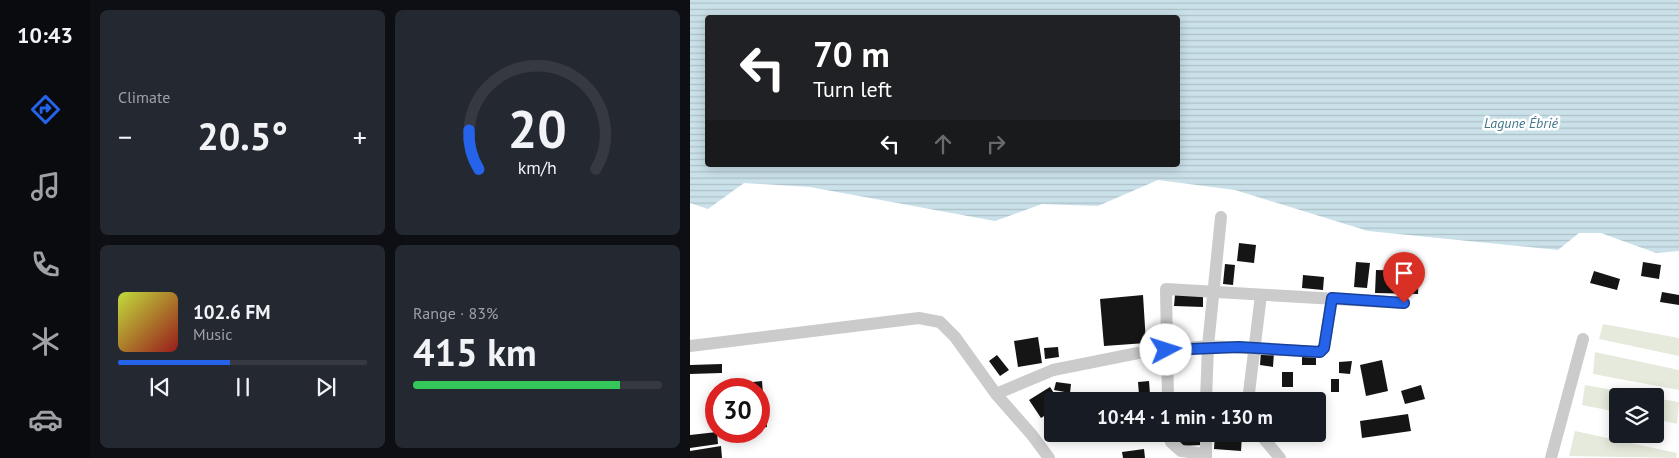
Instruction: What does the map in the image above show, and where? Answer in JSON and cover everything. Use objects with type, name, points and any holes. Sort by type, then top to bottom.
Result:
[{"type":"street","points":[[1206,392],[1208,346],[1221,216]]},
{"type":"street","points":[[1168,392],[1166,289],[1404,303]]},
{"type":"street","points":[[1249,392],[1261,295]]},
{"type":"street","points":[[996,394],[1053,370],[1166,350],[1208,346],[1323,351],[1332,298]]},
{"type":"street","points":[[690,346],[919,318],[940,322],[954,337],[996,394],[1049,458]]},
{"type":"street","points":[[690,338],[707,344]]},
{"type":"street","points":[[1551,458],[1583,339]]},
{"type":"street","points":[[1171,442],[1181,451],[1206,456],[1206,442]]},
{"type":"street","points":[[1267,442],[1280,458]]},
{"type":"shaded area","points":[[1603,324],[1679,338],[1679,356],[1599,339]]},
{"type":"shaded area","points":[[1595,352],[1679,370],[1679,390],[1593,374]]},
{"type":"shaded area","points":[[1585,385],[1609,389],[1609,410],[1582,405]]},
{"type":"shaded area","points":[[1664,400],[1679,402],[1677,424],[1664,421]]},
{"type":"shaded area","points":[[1575,431],[1609,438],[1609,443],[1631,443],[1677,453],[1676,458],[1569,456]]},
{"type":"water","name":"Lagune Ébrié","points":[[690,0],[1679,0],[1679,251],[1656,253],[1601,233],[1579,233],[1558,250],[1368,231],[1235,190],[1158,180],[1098,206],[1042,204],[995,221],[810,187],[744,183],[708,209],[690,203]]},
{"type":"building","points":[[1239,243],[1256,245],[1254,263],[1237,261]]},
{"type":"building","points":[[1356,262],[1370,263],[1367,288],[1354,287]]},
{"type":"building","points":[[1643,262],[1661,265],[1659,279],[1641,276]]},
{"type":"building","points":[[1225,264],[1235,265],[1233,285],[1223,284]]},
{"type":"building","points":[[1376,270],[1419,271],[1418,294],[1375,293]]},
{"type":"building","points":[[1594,271],[1620,279],[1617,290],[1590,283]]},
{"type":"building","points":[[1303,275],[1324,277],[1323,290],[1302,288]]},
{"type":"building","points":[[1662,292],[1679,295],[1679,305],[1660,302]]},
{"type":"building","points":[[1143,295],[1146,343],[1104,346],[1100,299]]},
{"type":"building","points":[[1175,295],[1203,295],[1203,307],[1174,306]]},
{"type":"building","points":[[1038,337],[1042,363],[1018,367],[1014,341]]},
{"type":"building","points":[[1058,347],[1059,357],[1045,359],[1044,348]]},
{"type":"building","points":[[1261,351],[1274,352],[1273,367],[1260,365]]},
{"type":"building","points":[[997,355],[1009,370],[1000,376],[989,361]]},
{"type":"building","points":[[1302,355],[1316,355],[1316,365],[1302,365]]},
{"type":"building","points":[[1382,360],[1388,391],[1366,396],[1360,365]]},
{"type":"building","points":[[1352,361],[1350,374],[1339,373],[1339,362]]},
{"type":"building","points":[[722,364],[722,373],[690,374],[690,365]]},
{"type":"building","points":[[1282,372],[1293,372],[1293,387],[1282,387]]},
{"type":"building","points":[[1331,379],[1339,379],[1339,392],[1331,392]]},
{"type":"building","points":[[1149,381],[1150,392],[1139,392],[1138,382]]},
{"type":"building","points":[[1056,382],[1071,384],[1070,392],[1054,390]]},
{"type":"building","points":[[1421,385],[1425,399],[1405,404],[1401,391]]},
{"type":"building","points":[[1050,387],[1053,392],[1044,392],[1044,416],[1041,418],[1029,400]]},
{"type":"building","points":[[1408,414],[1411,431],[1362,438],[1360,421]]},
{"type":"building","points":[[705,433],[705,443],[718,444],[690,448],[690,435]]},
{"type":"building","points":[[1179,442],[1203,442],[1203,445],[1179,446]]},
{"type":"building","points":[[1214,442],[1242,442],[1241,451],[1214,449]]},
{"type":"building","points":[[721,446],[722,458],[690,458],[690,451]]},
{"type":"building","points":[[1144,449],[1145,458],[1123,458],[1122,452]]},
{"type":"route","points":[[1166,350],[1208,346],[1320,352],[1324,348],[1332,298],[1404,303]]}]
